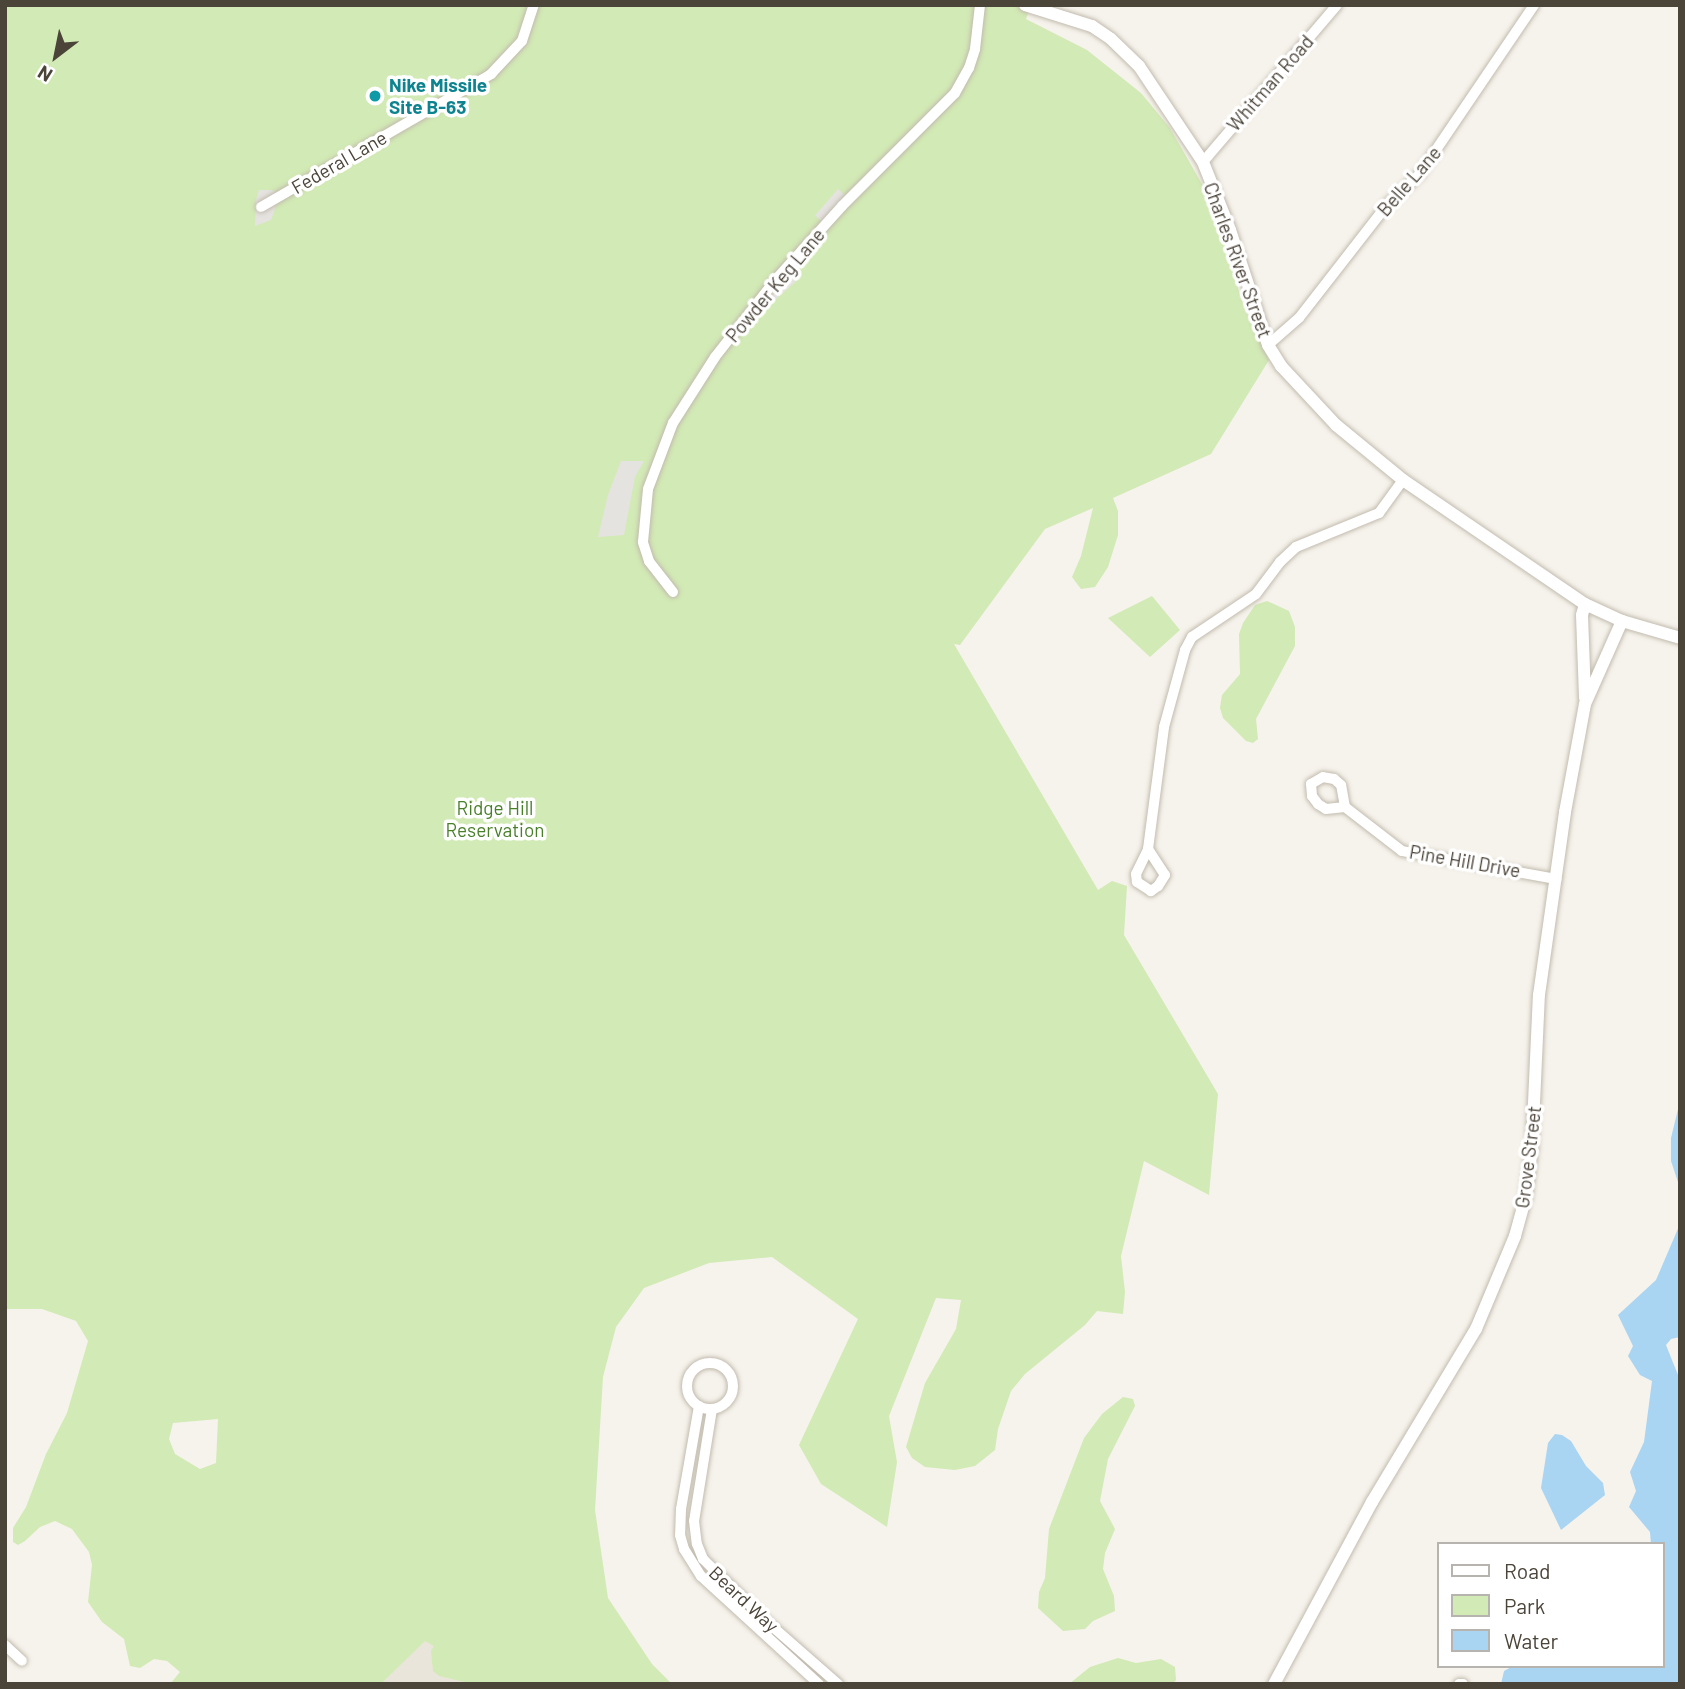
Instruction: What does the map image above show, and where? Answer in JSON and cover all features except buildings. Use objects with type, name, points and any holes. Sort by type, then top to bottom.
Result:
[{"type":"street","name":"Federal Lane","points":[[261,207],[491,74],[522,41],[534,5]]},
{"type":"street","name":"Powder Keg Lane","points":[[673,592],[649,561],[643,542],[648,489],[673,424],[716,357],[778,278],[842,205],[955,93],[964,80],[975,49],[980,5]]},
{"type":"street","name":"Charles River Street","points":[[1025,5],[1092,26],[1111,39],[1139,66],[1203,162],[1230,230],[1268,345],[1307,396],[1363,450],[1403,481],[1585,604],[1622,621],[1680,638]]},
{"type":"street","name":"Whitman Road","points":[[1203,162],[1337,5]]},
{"type":"street","name":"Belle Lane","points":[[1268,345],[1299,318],[1387,205],[1419,175],[1534,5]]},
{"type":"street","points":[[1148,849],[1164,727],[1185,650],[1192,637],[1256,594],[1280,562],[1296,547],[1379,513],[1403,481]]},
{"type":"street","points":[[1585,604],[1582,615],[1585,704]]},
{"type":"street","name":"Grove Street","points":[[1274,1684],[1372,1502],[1476,1329],[1512,1246],[1526,1196],[1532,1147],[1539,995],[1585,704],[1622,621]]},
{"type":"street","name":"Pine Hill Drive","points":[[1345,807],[1402,851],[1556,879]]},
{"type":"street","name":"Beard Way","points":[[819,1684],[713,1588],[687,1556],[680,1535],[681,1509],[699,1406],[689,1396],[687,1381],[696,1367],[713,1362],[728,1371],[733,1385],[727,1401],[712,1409],[694,1521],[697,1545],[703,1559],[766,1621],[838,1684]]},
{"type":"street","points":[[699,1406],[712,1409]]},
{"type":"street","points":[[5,1646],[22,1661]]},
{"type":"shaded area","points":[[838,189],[846,196],[823,223],[815,215]]},
{"type":"shaded area","points":[[259,190],[272,190],[280,196],[271,220],[255,226],[256,200]]},
{"type":"shaded area","points":[[789,273],[796,281],[769,305],[762,297]]},
{"type":"shaded area","points":[[621,461],[644,461],[635,477],[624,535],[598,537],[608,495]]},
{"type":"shaded area","points":[[425,1640],[505,1684],[381,1684]]},
{"type":"green space","name":"Ridge Hill Reservation","points":[[5,5],[1031,5],[1026,19],[1087,50],[1141,93],[1170,128],[1210,198],[1243,304],[1269,360],[1211,454],[1113,498],[1118,511],[1118,535],[1108,567],[1095,587],[1081,589],[1072,577],[1081,556],[1093,508],[1045,529],[960,645],[954,644],[1098,890],[1112,881],[1127,886],[1124,935],[1218,1094],[1209,1195],[1144,1161],[1121,1256],[1125,1292],[1123,1314],[1097,1311],[1085,1325],[1025,1374],[1011,1391],[998,1429],[995,1450],[975,1466],[955,1470],[925,1467],[912,1458],[906,1447],[925,1383],[956,1329],[961,1300],[936,1298],[889,1416],[897,1462],[887,1527],[821,1484],[799,1445],[858,1319],[772,1257],[709,1263],[644,1288],[616,1327],[603,1377],[595,1510],[608,1598],[652,1664],[672,1684],[473,1684],[439,1676],[433,1671],[431,1651],[434,1646],[425,1641],[381,1684],[170,1684],[180,1672],[167,1661],[154,1659],[140,1668],[130,1666],[124,1639],[102,1622],[88,1602],[92,1565],[89,1552],[72,1529],[55,1521],[40,1527],[18,1545],[13,1542],[13,1528],[26,1507],[46,1454],[67,1413],[88,1341],[76,1321],[42,1309],[5,1309]],"holes":[[[218,1419],[216,1463],[200,1469],[175,1454],[169,1439],[173,1423]]]},
{"type":"green space","points":[[1152,596],[1180,630],[1150,657],[1108,618]]},
{"type":"green space","points":[[1267,601],[1289,611],[1295,627],[1295,646],[1256,719],[1258,739],[1253,743],[1246,741],[1223,718],[1220,708],[1222,695],[1240,674],[1239,634],[1243,623],[1255,605]]},
{"type":"green space","points":[[1123,1397],[1133,1399],[1135,1406],[1108,1459],[1100,1501],[1115,1529],[1105,1553],[1103,1569],[1114,1596],[1115,1611],[1093,1621],[1085,1629],[1063,1631],[1038,1608],[1039,1592],[1045,1578],[1049,1529],[1084,1438],[1102,1414]]},
{"type":"green space","points":[[1118,1658],[1136,1663],[1161,1659],[1175,1667],[1176,1680],[1173,1684],[1069,1684],[1090,1667]]},
{"type":"water","points":[[1680,1101],[1680,1188],[1671,1161],[1671,1138]]},
{"type":"water","points":[[1680,1224],[1680,1337],[1671,1339],[1666,1345],[1680,1380],[1680,1684],[1501,1684],[1504,1671],[1509,1668],[1664,1668],[1664,1542],[1651,1542],[1650,1532],[1629,1507],[1636,1491],[1630,1472],[1644,1442],[1652,1381],[1640,1375],[1628,1356],[1633,1346],[1618,1315],[1656,1280]]},
{"type":"water","points":[[1555,1434],[1571,1441],[1586,1466],[1603,1483],[1605,1495],[1561,1530],[1541,1488],[1548,1443]]},
{"type":"place","name":"Nike Missile Site B-63","points":[[375,96]]}]
